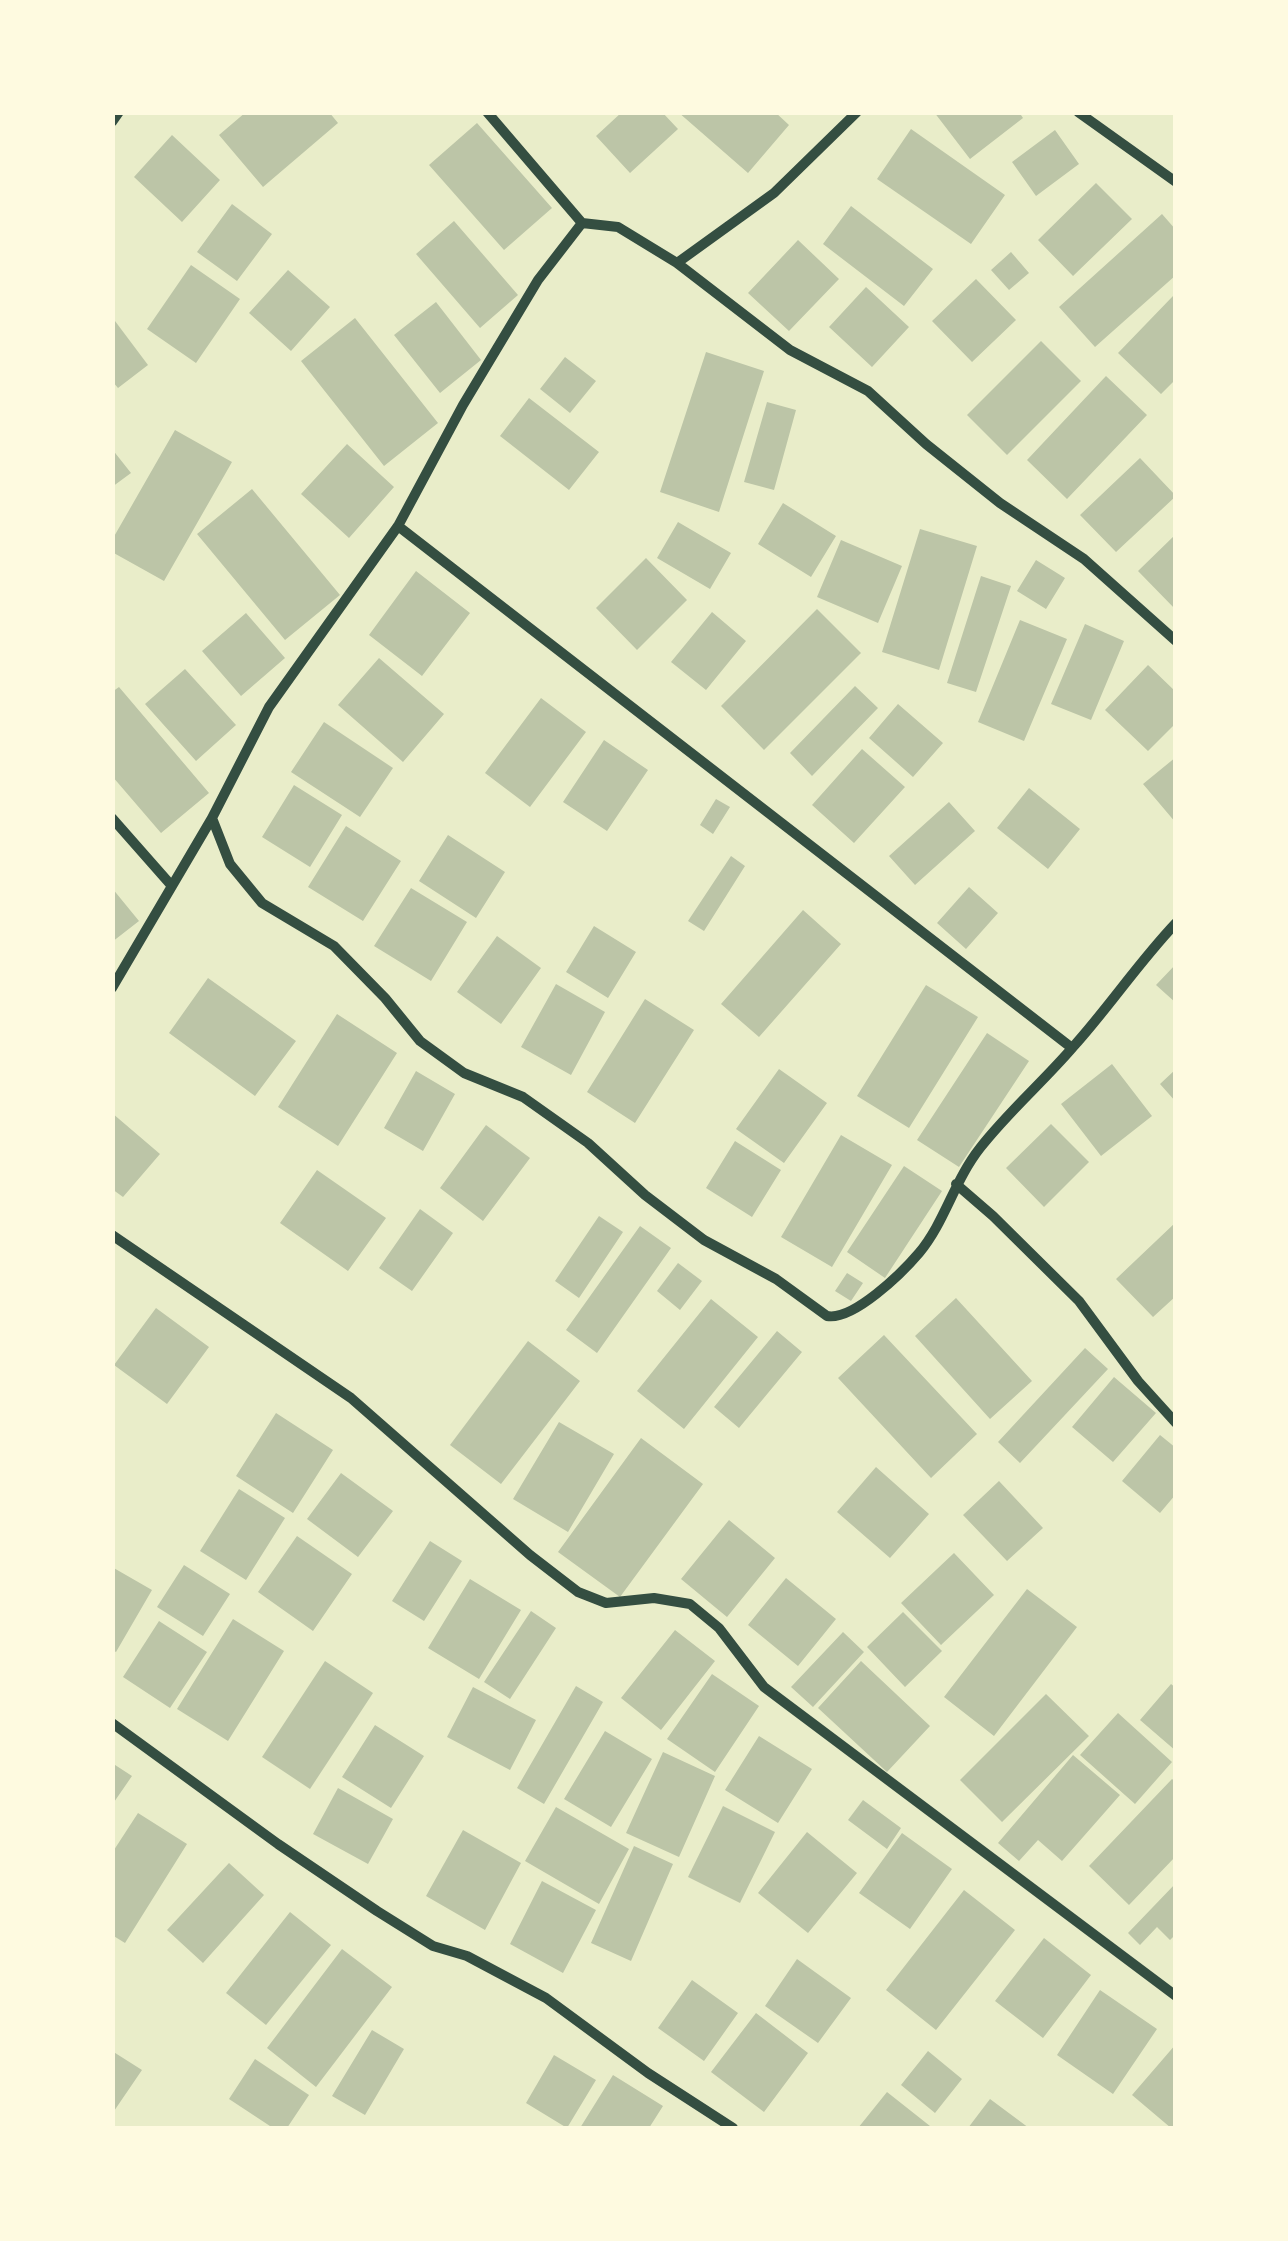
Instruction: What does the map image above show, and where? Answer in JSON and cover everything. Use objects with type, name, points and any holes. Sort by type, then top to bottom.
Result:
[{"type":"street","points":[[112,122],[119,112]]},
{"type":"street","points":[[487,112],[582,222],[618,227],[677,263],[790,350],[868,390],[926,444],[1000,502],[1084,559],[1176,641]]},
{"type":"street","points":[[677,263],[774,193],[857,112]]},
{"type":"street","points":[[1078,112],[1176,182]]},
{"type":"street","points":[[112,988],[212,818],[269,707],[398,526],[462,405],[538,280],[582,222]]},
{"type":"street","points":[[398,526],[1072,1048]]},
{"type":"street","points":[[112,818],[171,885]]},
{"type":"street","points":[[212,818],[230,864],[262,903],[334,946],[420,1041],[464,1073],[523,1096],[588,1143],[644,1195],[704,1240],[776,1279],[836,1318],[852,1312],[917,1255],[938,1226],[956,1184],[979,1149],[1072,1048],[1176,923]]},
{"type":"street","points":[[956,1184],[1079,1301],[1138,1381],[1176,1422]]},
{"type":"street","points":[[112,1234],[351,1398],[530,1555],[578,1592],[606,1603],[654,1598],[690,1604],[719,1628],[764,1687],[1176,1996]]},
{"type":"street","points":[[112,1723],[377,1911],[433,1946],[467,1956],[546,1998],[648,2074],[732,2128]]},
{"type":"building","points":[[246,112],[329,112],[338,123],[263,187],[219,135]]},
{"type":"building","points":[[622,112],[662,112],[678,129],[630,173],[596,136]]},
{"type":"building","points":[[678,112],[775,112],[789,125],[748,173]]},
{"type":"building","points":[[934,112],[1019,112],[1023,118],[970,159]]},
{"type":"building","points":[[477,123],[552,208],[504,250],[429,165]]},
{"type":"building","points":[[911,129],[1005,195],[971,244],[877,179]]},
{"type":"building","points":[[1055,130],[1079,164],[1036,196],[1012,162]]},
{"type":"building","points":[[172,135],[220,180],[182,222],[134,177]]},
{"type":"building","points":[[1096,183],[1132,219],[1073,276],[1038,240]]},
{"type":"building","points":[[232,204],[272,234],[237,281],[197,252]]},
{"type":"building","points":[[851,206],[933,269],[904,306],[823,244]]},
{"type":"building","points":[[1162,214],[1176,230],[1176,275],[1095,347],[1059,307]]},
{"type":"building","points":[[454,221],[518,295],[480,328],[416,254]]},
{"type":"building","points":[[798,240],[839,279],[789,331],[748,293]]},
{"type":"building","points":[[1011,252],[1029,273],[1009,290],[991,270]]},
{"type":"building","points":[[191,265],[240,299],[196,363],[147,329]]},
{"type":"building","points":[[288,270],[330,307],[291,351],[249,313]]},
{"type":"building","points":[[976,279],[1016,320],[972,362],[932,321]]},
{"type":"building","points":[[866,287],[909,327],[872,367],[829,327]]},
{"type":"building","points":[[1173,296],[1176,379],[1161,394],[1118,353]]},
{"type":"building","points":[[436,302],[481,360],[440,393],[394,335]]},
{"type":"building","points":[[112,317],[148,365],[118,388],[112,381]]},
{"type":"building","points":[[355,318],[438,423],[384,466],[301,361]]},
{"type":"building","points":[[1041,341],[1081,381],[1007,455],[967,415]]},
{"type":"building","points":[[706,352],[764,371],[719,512],[660,492]]},
{"type":"building","points":[[565,357],[596,381],[570,413],[540,389]]},
{"type":"building","points":[[1106,376],[1147,415],[1067,499],[1027,460]]},
{"type":"building","points":[[529,398],[599,452],[569,490],[500,436]]},
{"type":"building","points":[[767,402],[796,410],[774,490],[744,482]]},
{"type":"building","points":[[175,430],[232,462],[164,581],[112,552],[112,540]]},
{"type":"building","points":[[347,444],[394,487],[349,538],[301,494]]},
{"type":"building","points":[[112,449],[131,473],[112,487]]},
{"type":"building","points":[[1140,458],[1176,496],[1116,552],[1080,515]]},
{"type":"building","points":[[252,489],[340,595],[285,640],[197,534]]},
{"type":"building","points":[[783,503],[836,536],[811,577],[758,544]]},
{"type":"building","points":[[678,522],[731,553],[710,589],[657,558]]},
{"type":"building","points":[[920,529],[977,546],[939,670],[882,652]]},
{"type":"building","points":[[1176,534],[1176,610],[1138,571]]},
{"type":"building","points":[[841,540],[902,566],[878,623],[817,597]]},
{"type":"building","points":[[646,558],[687,600],[637,650],[596,608]]},
{"type":"building","points":[[1036,560],[1065,578],[1046,609],[1017,591]]},
{"type":"building","points":[[416,571],[470,613],[422,676],[369,635]]},
{"type":"building","points":[[981,576],[1011,586],[976,692],[947,683]]},
{"type":"building","points":[[817,609],[861,653],[764,750],[721,706]]},
{"type":"building","points":[[712,612],[746,641],[706,690],[671,662]]},
{"type":"building","points":[[246,613],[285,658],[241,696],[202,651]]},
{"type":"building","points":[[1020,620],[1067,639],[1024,741],[978,722]]},
{"type":"building","points":[[1085,624],[1124,641],[1091,720],[1051,704]]},
{"type":"building","points":[[379,658],[444,714],[403,762],[338,705]]},
{"type":"building","points":[[1148,665],[1176,692],[1176,723],[1148,751],[1105,710]]},
{"type":"building","points":[[185,669],[236,725],[196,761],[145,704]]},
{"type":"building","points":[[855,686],[878,708],[812,776],[790,753]]},
{"type":"building","points":[[119,687],[209,793],[161,833],[112,776],[112,692]]},
{"type":"building","points":[[541,698],[586,732],[530,807],[485,773]]},
{"type":"building","points":[[898,704],[943,743],[913,777],[869,738]]},
{"type":"building","points":[[324,722],[393,768],[360,817],[291,772]]},
{"type":"building","points":[[604,740],[648,770],[607,831],[563,802]]},
{"type":"building","points":[[862,749],[905,787],[854,843],[812,805]]},
{"type":"building","points":[[1176,757],[1176,823],[1143,784]]},
{"type":"building","points":[[294,785],[342,815],[310,867],[262,837]]},
{"type":"building","points":[[1029,788],[1080,829],[1048,869],[997,828]]},
{"type":"building","points":[[716,799],[730,807],[713,834],[700,825]]},
{"type":"building","points":[[949,802],[975,831],[915,885],[889,856]]},
{"type":"building","points":[[346,826],[401,861],[363,921],[308,887]]},
{"type":"building","points":[[448,835],[505,872],[476,918],[419,881]]},
{"type":"building","points":[[731,856],[745,866],[704,931],[688,921]]},
{"type":"building","points":[[969,887],[998,913],[966,949],[937,923]]},
{"type":"building","points":[[112,888],[139,921],[112,942]]},
{"type":"building","points":[[411,888],[467,922],[431,981],[374,946]]},
{"type":"building","points":[[803,910],[841,944],[759,1037],[721,1004]]},
{"type":"building","points":[[594,926],[636,952],[608,998],[566,972]]},
{"type":"building","points":[[497,936],[541,968],[501,1024],[457,992]]},
{"type":"building","points":[[1176,964],[1176,1003],[1156,985]]},
{"type":"building","points":[[208,978],[296,1041],[255,1096],[169,1033]]},
{"type":"building","points":[[556,984],[605,1012],[571,1075],[521,1047]]},
{"type":"building","points":[[926,985],[978,1017],[909,1128],[857,1096]]},
{"type":"building","points":[[645,999],[694,1030],[635,1123],[587,1092]]},
{"type":"building","points":[[337,1014],[397,1053],[338,1146],[278,1107]]},
{"type":"building","points":[[987,1033],[1029,1061],[959,1167],[917,1140]]},
{"type":"building","points":[[1112,1064],[1152,1116],[1101,1156],[1061,1104]]},
{"type":"building","points":[[779,1069],[827,1103],[784,1163],[736,1129]]},
{"type":"building","points":[[1176,1069],[1176,1102],[1160,1084]]},
{"type":"building","points":[[416,1071],[455,1094],[423,1151],[384,1128]]},
{"type":"building","points":[[112,1113],[160,1154],[123,1197],[112,1189]]},
{"type":"building","points":[[1051,1124],[1089,1162],[1044,1207],[1006,1168]]},
{"type":"building","points":[[486,1125],[530,1158],[483,1221],[440,1188]]},
{"type":"building","points":[[841,1135],[892,1165],[832,1267],[781,1237]]},
{"type":"building","points":[[735,1141],[781,1170],[752,1217],[706,1188]]},
{"type":"building","points":[[904,1166],[942,1191],[885,1278],[847,1252]]},
{"type":"building","points":[[317,1170],[386,1218],[348,1271],[280,1223]]},
{"type":"building","points":[[420,1209],[453,1233],[412,1291],[379,1268]]},
{"type":"building","points":[[599,1216],[623,1232],[579,1298],[555,1281]]},
{"type":"building","points":[[1176,1222],[1176,1296],[1153,1317],[1116,1279]]},
{"type":"building","points":[[640,1226],[671,1248],[597,1353],[566,1330]]},
{"type":"building","points":[[678,1263],[702,1281],[680,1310],[657,1291]]},
{"type":"building","points":[[847,1273],[863,1283],[851,1301],[835,1291]]},
{"type":"building","points":[[956,1298],[1032,1381],[990,1419],[915,1336]]},
{"type":"building","points":[[711,1299],[758,1337],[684,1429],[637,1391]]},
{"type":"building","points":[[156,1308],[209,1347],[167,1404],[114,1365]]},
{"type":"building","points":[[777,1331],[802,1352],[739,1428],[714,1407]]},
{"type":"building","points":[[884,1335],[977,1434],[931,1478],[838,1378]]},
{"type":"building","points":[[528,1341],[580,1381],[501,1484],[450,1445]]},
{"type":"building","points":[[1085,1348],[1108,1369],[1020,1463],[998,1442]]},
{"type":"building","points":[[1114,1377],[1156,1413],[1113,1462],[1072,1427]]},
{"type":"building","points":[[276,1413],[333,1450],[293,1513],[236,1476]]},
{"type":"building","points":[[559,1422],[614,1454],[568,1532],[513,1499]]},
{"type":"building","points":[[1160,1435],[1176,1448],[1176,1494],[1160,1513],[1122,1481]]},
{"type":"building","points":[[641,1438],[703,1484],[620,1597],[558,1552]]},
{"type":"building","points":[[876,1467],[929,1514],[890,1558],[837,1512]]},
{"type":"building","points":[[341,1473],[393,1511],[358,1557],[307,1519]]},
{"type":"building","points":[[999,1481],[1043,1528],[1007,1561],[963,1515]]},
{"type":"building","points":[[239,1489],[285,1518],[246,1580],[200,1551]]},
{"type":"building","points":[[729,1520],[775,1558],[727,1617],[681,1579]]},
{"type":"building","points":[[297,1536],[352,1574],[313,1631],[258,1592]]},
{"type":"building","points":[[430,1541],[462,1561],[424,1621],[392,1601]]},
{"type":"building","points":[[954,1553],[994,1595],[941,1645],[901,1603]]},
{"type":"building","points":[[184,1565],[230,1594],[203,1636],[157,1607]]},
{"type":"building","points":[[112,1567],[152,1590],[116,1652],[112,1650]]},
{"type":"building","points":[[786,1578],[836,1619],[798,1666],[748,1625]]},
{"type":"building","points":[[470,1579],[521,1610],[479,1679],[428,1648]]},
{"type":"building","points":[[1027,1589],[1077,1627],[994,1736],[944,1697]]},
{"type":"building","points":[[531,1611],[556,1628],[510,1699],[484,1682]]},
{"type":"building","points":[[903,1612],[942,1651],[905,1687],[867,1647]]},
{"type":"building","points":[[233,1619],[284,1651],[228,1741],[177,1709]]},
{"type":"building","points":[[159,1621],[207,1652],[170,1708],[123,1677]]},
{"type":"building","points":[[675,1630],[715,1661],[661,1730],[621,1698]]},
{"type":"building","points":[[843,1632],[864,1652],[813,1707],[791,1687]]},
{"type":"building","points":[[325,1661],[373,1693],[310,1789],[262,1757]]},
{"type":"building","points":[[861,1661],[930,1726],[887,1772],[818,1708]]},
{"type":"building","points":[[712,1674],[759,1706],[715,1772],[667,1739]]},
{"type":"building","points":[[1171,1684],[1176,1688],[1176,1751],[1140,1720]]},
{"type":"building","points":[[576,1686],[603,1702],[544,1804],[517,1788]]},
{"type":"building","points":[[473,1687],[536,1720],[510,1770],[447,1737]]},
{"type":"building","points":[[1046,1694],[1089,1736],[1002,1822],[960,1780]]},
{"type":"building","points":[[1118,1713],[1172,1762],[1135,1804],[1080,1755]]},
{"type":"building","points":[[375,1725],[424,1756],[391,1808],[342,1777]]},
{"type":"building","points":[[605,1731],[652,1759],[611,1827],[564,1799]]},
{"type":"building","points":[[759,1736],[812,1769],[778,1823],[725,1790]]},
{"type":"building","points":[[663,1752],[715,1776],[679,1857],[626,1833]]},
{"type":"building","points":[[1073,1755],[1120,1795],[1062,1861],[1038,1840],[1019,1861],[998,1843]]},
{"type":"building","points":[[112,1763],[132,1776],[112,1805]]},
{"type":"building","points":[[1172,1779],[1176,1782],[1176,1856],[1129,1905],[1089,1866]]},
{"type":"building","points":[[338,1788],[393,1819],[368,1864],[313,1834]]},
{"type":"building","points":[[863,1800],[901,1828],[887,1849],[848,1820]]},
{"type":"building","points":[[723,1806],[775,1832],[740,1903],[688,1877]]},
{"type":"building","points":[[556,1807],[629,1849],[599,1904],[525,1861]]},
{"type":"building","points":[[138,1813],[187,1844],[125,1943],[112,1935],[112,1853]]},
{"type":"building","points":[[463,1830],[521,1863],[485,1930],[426,1896]]},
{"type":"building","points":[[807,1832],[857,1873],[808,1933],[758,1893]]},
{"type":"building","points":[[902,1833],[952,1869],[910,1929],[859,1893]]},
{"type":"building","points":[[634,1846],[673,1864],[631,1961],[591,1943]]},
{"type":"building","points":[[229,1863],[264,1895],[203,1963],[167,1930]]},
{"type":"building","points":[[542,1881],[596,1910],[563,1973],[510,1944]]},
{"type":"building","points":[[1176,1883],[1176,1934],[1170,1940],[1157,1927],[1140,1945],[1128,1933]]},
{"type":"building","points":[[964,1890],[1015,1930],[936,2030],[886,1990]]},
{"type":"building","points":[[290,1912],[331,1945],[266,2025],[226,1993]]},
{"type":"building","points":[[1044,1938],[1091,1975],[1043,2038],[995,2001]]},
{"type":"building","points":[[342,1949],[392,1987],[316,2087],[267,2048]]},
{"type":"building","points":[[797,1959],[851,1998],[818,2043],[765,2006]]},
{"type":"building","points":[[692,1980],[738,2013],[704,2061],[658,2028]]},
{"type":"building","points":[[1100,1990],[1157,2029],[1113,2094],[1057,2055]]},
{"type":"building","points":[[756,2013],[808,2053],[764,2112],[711,2072]]},
{"type":"building","points":[[372,2030],[404,2049],[365,2115],[332,2096]]},
{"type":"building","points":[[1176,2044],[1176,2128],[1171,2128],[1132,2095]]},
{"type":"building","points":[[112,2051],[142,2070],[112,2114]]},
{"type":"building","points":[[928,2051],[962,2079],[935,2113],[901,2085]]},
{"type":"building","points":[[554,2055],[596,2080],[567,2128],[526,2103]]},
{"type":"building","points":[[255,2059],[309,2095],[287,2128],[273,2128],[229,2099]]},
{"type":"building","points":[[613,2075],[663,2106],[649,2128],[580,2128]]},
{"type":"building","points":[[887,2092],[930,2126],[858,2128]]},
{"type":"building","points":[[990,2099],[1029,2128],[968,2128]]}]
